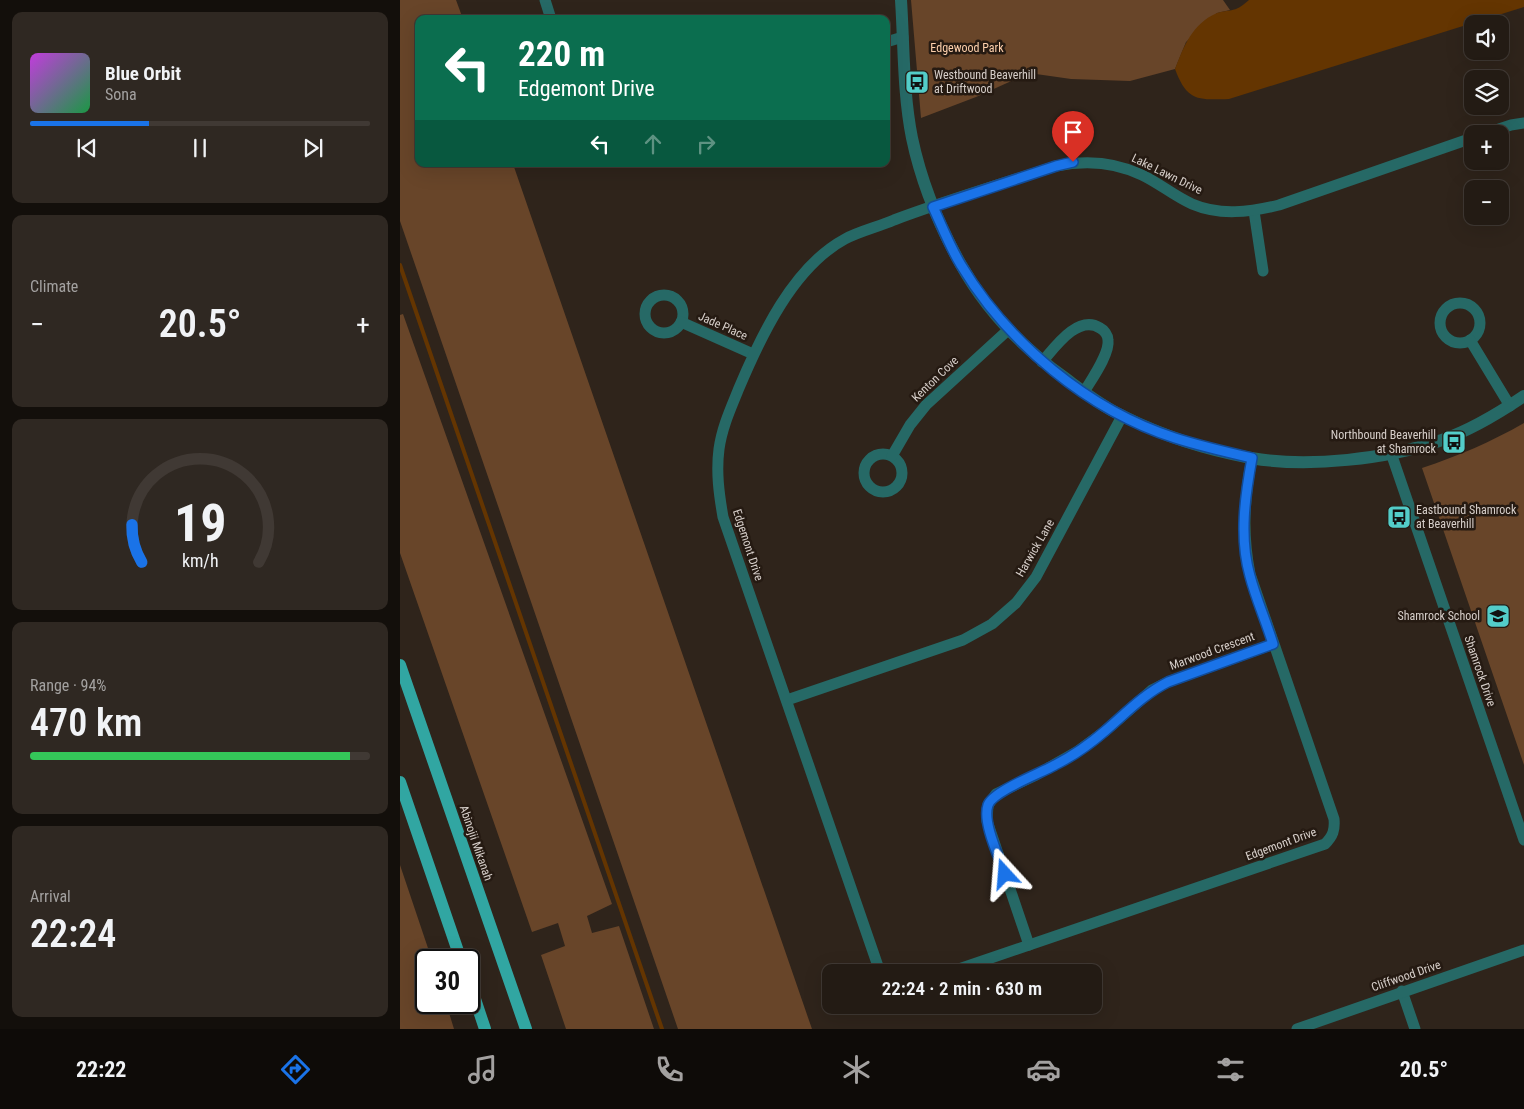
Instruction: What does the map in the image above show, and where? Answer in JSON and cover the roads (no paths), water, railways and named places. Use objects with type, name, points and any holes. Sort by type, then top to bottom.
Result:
[{"type":"main road","name":"Abinojii Mikanah","points":[[400,666],[526,1029]]},
{"type":"main road","points":[[400,782],[458,949]]},
{"type":"main road","points":[[400,796],[410,811]]},
{"type":"main road","points":[[480,1014],[485,1029]]},
{"type":"street","points":[[545,0],[550,15]]},
{"type":"street","points":[[901,0],[907,96],[912,138],[920,170],[933,207],[960,264],[985,302],[1008,330],[1042,362],[1084,392],[1122,416],[1174,438],[1252,458],[1298,461],[1343,460],[1391,453],[1443,439],[1482,421],[1524,396]]},
{"type":"street","points":[[890,41],[904,37]]},
{"type":"street","points":[[1508,125],[1524,124]]},
{"type":"street","name":"Lake Lawn Drive","points":[[933,207],[1073,162],[1102,163],[1126,168],[1142,175],[1184,200],[1203,207],[1226,212],[1254,211],[1279,205],[1464,141]]},
{"type":"street","name":"Edgemont Drive","points":[[877,964],[723,517],[717,484],[719,449],[725,422],[753,354],[778,310],[798,280],[819,258],[845,240],[933,207]]},
{"type":"street","points":[[1254,211],[1263,271]]},
{"type":"street","name":"Jade Place","points":[[682,322],[753,354]]},
{"type":"street","points":[[1042,362],[1074,329],[1086,324],[1094,324],[1104,330],[1108,340],[1106,352],[1084,392]]},
{"type":"street","name":"Kenton Cove","points":[[892,456],[910,424],[926,405],[1008,330]]},
{"type":"street","points":[[1470,340],[1510,406]]},
{"type":"street","name":"Harwick Lane","points":[[787,700],[963,640],[992,624],[1016,603],[1036,577],[1122,416]]},
{"type":"street","name":"Shamrock Drive","points":[[1391,453],[1524,840]]},
{"type":"street","name":"Edgemont Drive","points":[[973,964],[1325,844],[1332,837],[1334,819],[1250,574],[1245,546],[1244,520],[1252,458]]},
{"type":"street","name":"Marwood Crescent","points":[[1029,945],[986,821],[988,805],[996,794],[1036,775],[1078,751],[1104,732],[1152,690],[1168,682],[1273,644]]},
{"type":"street","name":"Cliffwood Drive","points":[[1297,1029],[1524,950]]},
{"type":"street","points":[[1402,991],[1415,1029]]},
{"type":"waterway","points":[[400,265],[662,1029]]},
{"type":"place","name":"Westbound Beaverhill at Driftwood","points":[[917,82]]},
{"type":"place","name":"Northbound Beaverhill at Shamrock","points":[[1454,442]]},
{"type":"place","name":"Eastbound Shamrock at Beaverhill","points":[[1399,517]]},
{"type":"place","name":"Shamrock School","points":[[1498,616]]},
{"type":"park label","name":"Edgewood Park","points":[[967,48]]}]
